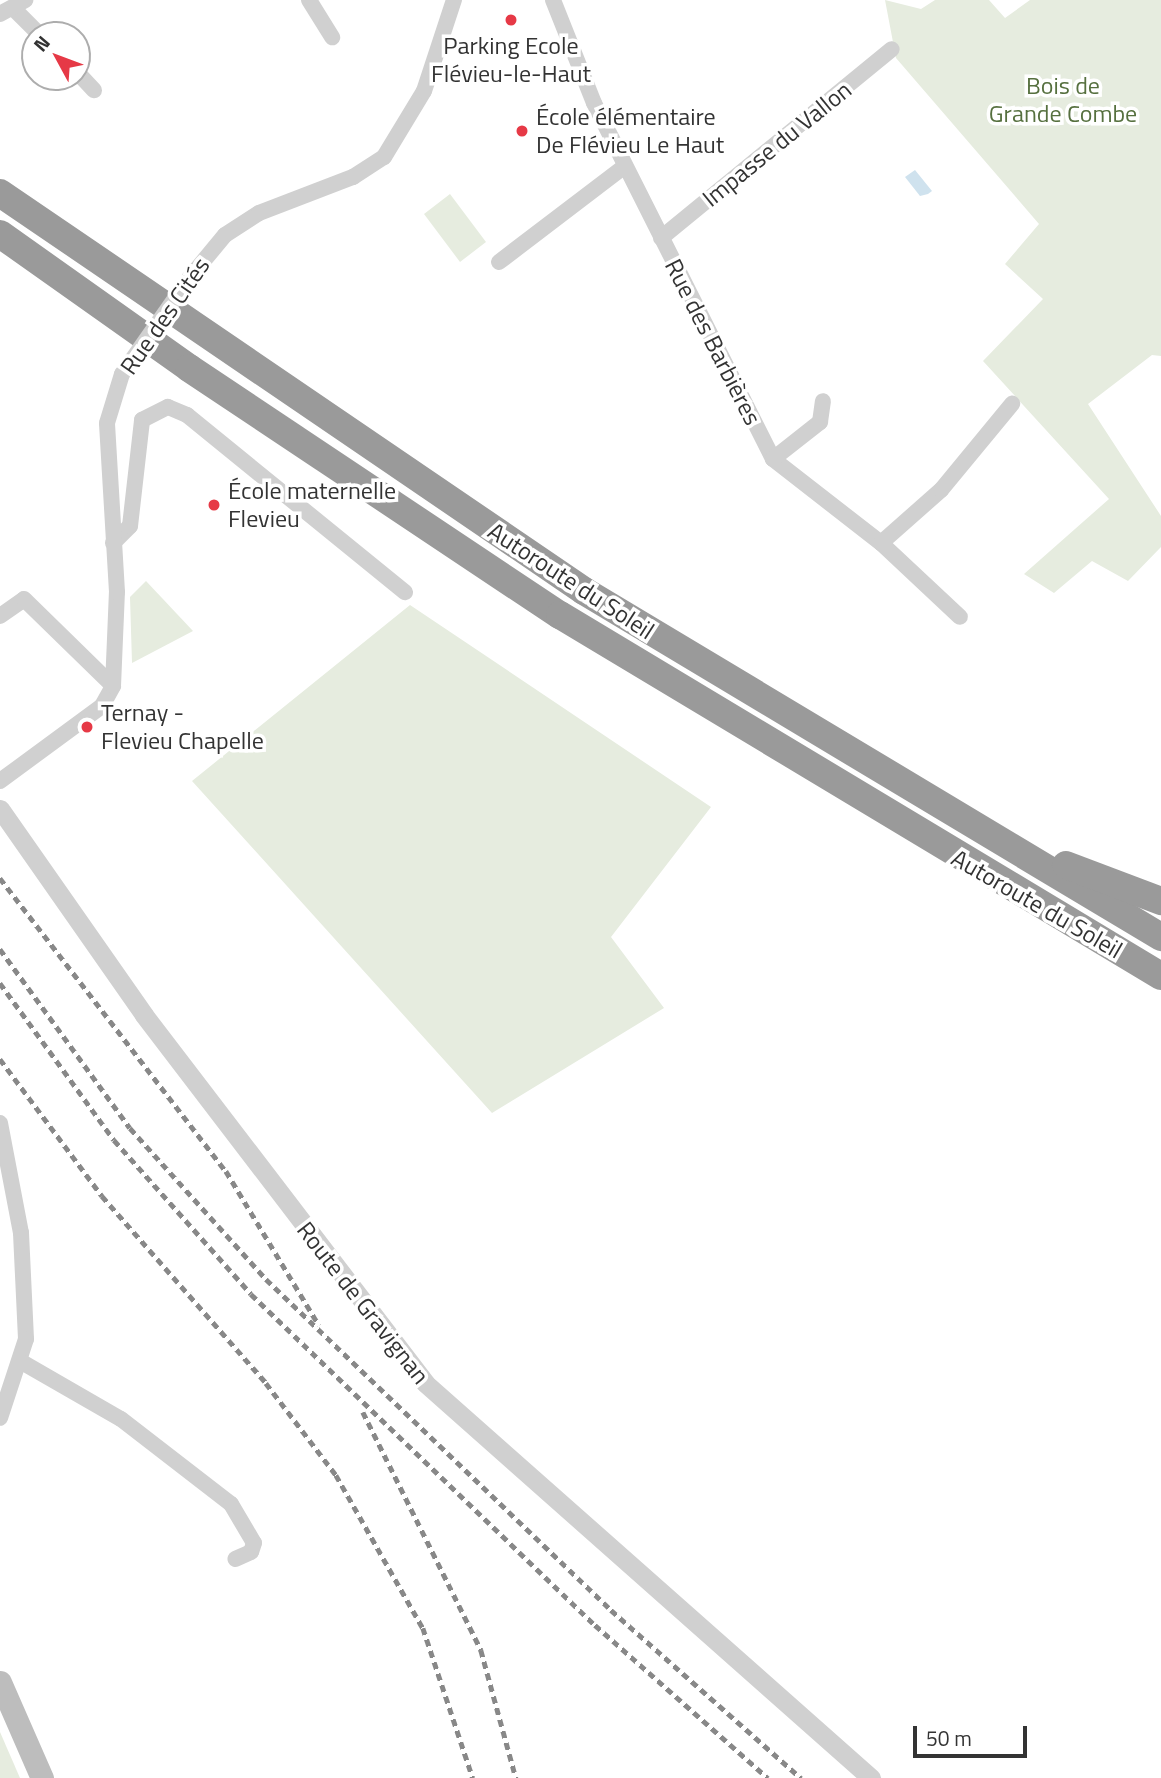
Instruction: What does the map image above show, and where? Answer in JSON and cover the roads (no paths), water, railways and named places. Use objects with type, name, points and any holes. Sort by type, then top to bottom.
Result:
[{"type":"highway","name":"Autoroute du Soleil","points":[[0,194],[464,513],[939,808],[1161,937]]},
{"type":"highway","name":"Autoroute du Soleil","points":[[0,234],[560,615],[1068,923],[1161,976]]},
{"type":"highway","points":[[939,808],[1161,901]]},
{"type":"highway","points":[[1068,923],[1161,994]]},
{"type":"main road","points":[[0,1682],[42,1778]]},
{"type":"street","points":[[309,0],[332,37]]},
{"type":"street","name":"Rue des Cités","points":[[113,686],[113,543],[107,423],[122,374],[191,276],[225,235],[259,213],[353,177],[384,157],[424,91],[454,0]]},
{"type":"street","name":"Rue des Barbières","points":[[554,0],[625,166],[773,459],[881,543],[960,617]]},
{"type":"street","points":[[13,7],[26,21]]},
{"type":"street","name":"Impasse du Vallon","points":[[661,238],[892,49]]},
{"type":"street","points":[[91,87],[94,90]]},
{"type":"street","points":[[499,262],[625,166]]},
{"type":"street","points":[[773,459],[820,422],[823,401]]},
{"type":"street","points":[[881,543],[941,490],[1012,404]]},
{"type":"street","points":[[113,543],[130,526],[142,420],[168,407],[187,415],[405,592]]},
{"type":"street","points":[[0,616],[24,600],[113,686],[102,706],[0,781]]},
{"type":"street","name":"Route de Gravignan","points":[[0,809],[144,1015],[425,1383],[871,1778]]},
{"type":"street","points":[[0,1418],[26,1339],[21,1233],[1,1125]]},
{"type":"street","points":[[20,1361],[121,1419],[231,1504],[254,1543],[251,1552],[235,1559]]},
{"type":"water","points":[[915,170],[932,191],[928,194],[920,196],[905,177]]},
{"type":"railway","points":[[0,878],[226,1171],[319,1325]]},
{"type":"railway","points":[[0,949],[130,1128],[266,1279],[611,1610],[801,1778]]},
{"type":"railway","points":[[0,983],[114,1140],[251,1294],[595,1625],[768,1778]]},
{"type":"railway","points":[[0,1059],[102,1196],[266,1383],[336,1475],[423,1628],[473,1778]]},
{"type":"railway","points":[[363,1412],[481,1650],[516,1778]]},
{"type":"place","name":"Parking Ecole Flévieu-le-Haut","points":[[511,20]]},
{"type":"place","name":"École élémentaire De Flévieu Le Haut","points":[[522,131]]},
{"type":"place","name":"École maternelle Flevieu","points":[[214,505]]},
{"type":"place","name":"Ternay - Flevieu Chapelle","points":[[87,727]]},
{"type":"park label","name":"Bois de Grande Combe","points":[[1063,100]]}]
